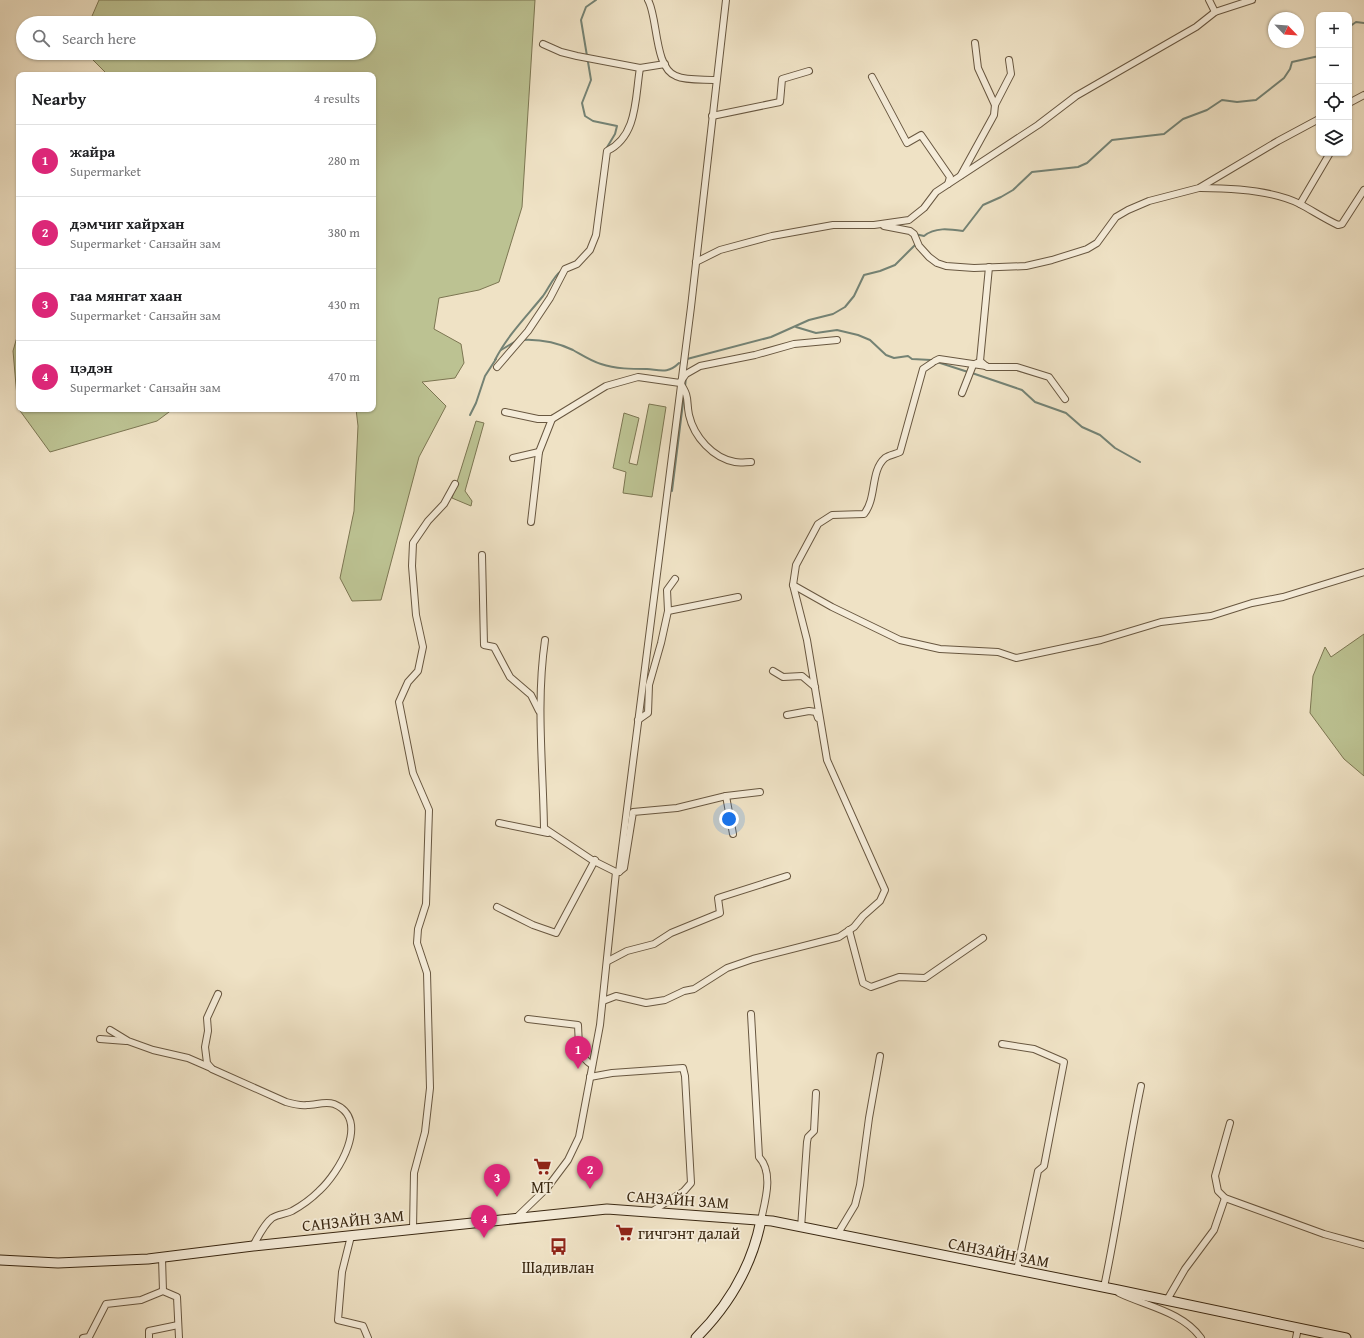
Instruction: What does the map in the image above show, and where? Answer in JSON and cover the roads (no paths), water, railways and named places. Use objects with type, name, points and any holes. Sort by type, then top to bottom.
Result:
[{"type":"main road","name":"САНЗАЙН ЗАМ","points":[[0,1260],[58,1263],[162,1258],[253,1246],[607,1209],[761,1220],[1108,1288],[1298,1328],[1326,1336],[1346,1338]]},
{"type":"main road","points":[[696,1338],[726,1304],[739,1284],[761,1220]]},
{"type":"street","points":[[648,0],[655,24],[659,51],[669,71],[676,76],[716,80]]},
{"type":"street","points":[[516,1218],[547,1188],[568,1160],[579,1137],[590,1077],[603,1001],[618,872],[696,262],[726,0]]},
{"type":"street","points":[[1209,0],[1215,12]]},
{"type":"street","points":[[874,226],[909,220],[924,208],[936,192],[1038,125],[1076,96],[1196,27],[1215,12],[1252,0]]},
{"type":"street","points":[[542,44],[561,52],[577,56],[640,68],[666,64]]},
{"type":"street","points":[[975,44],[978,68],[995,105]]},
{"type":"street","points":[[961,176],[994,115],[995,105],[1011,74],[1010,60]]},
{"type":"street","points":[[497,367],[528,331],[550,298],[565,269],[577,264],[590,250],[596,235],[608,152],[617,147],[629,132],[640,68]]},
{"type":"street","points":[[712,116],[780,102],[782,79],[809,71]]},
{"type":"street","points":[[872,77],[907,143],[921,135],[950,177],[948,184]]},
{"type":"street","points":[[1352,101],[1364,95]]},
{"type":"street","points":[[696,262],[720,250],[772,236],[833,225],[893,227],[910,231],[914,234],[919,246],[937,263],[946,266],[989,268],[1026,266],[1087,249],[1097,243],[1116,217],[1128,210],[1149,202],[1199,188],[1271,144],[1317,120]]},
{"type":"street","points":[[1300,204],[1328,156]]},
{"type":"street","points":[[1199,188],[1243,189],[1281,197],[1300,204],[1327,220],[1338,224],[1342,224],[1364,190]]},
{"type":"street","points":[[980,361],[989,268]]},
{"type":"street","points":[[680,383],[686,374],[700,366],[755,355],[794,344],[837,340]]},
{"type":"street","points":[[603,1001],[616,996],[646,1003],[665,1000],[684,990],[694,989],[727,968],[839,937],[850,930],[880,900],[885,890],[827,760],[816,686],[807,640],[793,585],[796,565],[818,524],[832,515],[864,514],[870,507],[879,465],[886,457],[900,452],[923,369],[933,362],[939,359],[987,367],[1017,367],[1049,377],[1065,398]]},
{"type":"street","points":[[962,393],[973,365],[980,361]]},
{"type":"street","points":[[980,361],[987,367]]},
{"type":"street","points":[[505,412],[538,419],[552,419],[606,386],[638,377],[680,383],[687,393],[689,415],[694,428],[704,445],[720,457],[735,462],[751,462]]},
{"type":"street","points":[[531,522],[539,452],[552,419]]},
{"type":"street","points":[[513,458],[539,452]]},
{"type":"street","points":[[413,1229],[414,1174],[425,1132],[430,1088],[427,973],[417,943],[418,929],[426,904],[429,810],[413,773],[399,702],[408,682],[418,671],[423,647],[416,615],[412,566],[413,543],[428,521],[444,504],[455,484]]},
{"type":"street","points":[[482,554],[484,645],[494,647],[510,677],[531,695],[540,716]]},
{"type":"street","points":[[793,585],[832,607],[900,640],[940,649],[998,652],[1016,658],[1101,640],[1161,622],[1211,616],[1252,603],[1283,597],[1364,572]]},
{"type":"street","points":[[638,720],[648,713],[649,685],[668,611],[667,590],[675,579]]},
{"type":"street","points":[[668,611],[738,597]]},
{"type":"street","points":[[545,640],[541,668],[540,716],[544,828],[592,860],[595,860],[618,872]]},
{"type":"street","points":[[773,671],[783,677],[802,676],[816,686]]},
{"type":"street","points":[[787,715],[809,711],[816,712],[821,723]]},
{"type":"street","points":[[618,872],[624,868],[633,812],[677,808],[726,796],[760,792]]},
{"type":"street","points":[[726,796],[733,834]]},
{"type":"street","points":[[499,823],[550,833]]},
{"type":"street","points":[[497,907],[533,925],[556,933],[595,860]]},
{"type":"street","points":[[608,960],[627,951],[654,944],[672,933],[720,913],[718,898],[726,894],[787,876]]},
{"type":"street","points":[[850,930],[863,983],[871,987],[899,976],[925,978],[983,938]]},
{"type":"street","points":[[212,1069],[207,1063],[205,1047],[208,1031],[207,1018],[218,994]]},
{"type":"street","points":[[750,1014],[759,1157],[764,1163],[766,1171],[766,1189],[761,1220]]},
{"type":"street","points":[[528,1019],[578,1025],[580,1048],[584,1060],[592,1065]]},
{"type":"street","points":[[110,1030],[128,1041],[153,1050],[188,1058],[286,1102],[297,1105],[327,1103],[335,1104],[346,1114],[351,1126],[350,1142],[337,1170],[320,1191],[291,1212],[272,1218],[261,1231],[253,1246]]},
{"type":"street","points":[[100,1039],[128,1041]]},
{"type":"street","points":[[1002,1044],[1034,1049],[1064,1062],[1044,1166],[1038,1171],[1017,1270]]},
{"type":"street","points":[[837,1235],[855,1204],[860,1185],[869,1118],[880,1056]]},
{"type":"street","points":[[590,1077],[683,1068],[685,1076],[691,1184],[684,1191],[651,1212]]},
{"type":"street","points":[[1141,1086],[1132,1127],[1108,1288],[1180,1319],[1190,1325],[1200,1338]]},
{"type":"street","points":[[801,1228],[807,1142],[808,1138],[814,1131],[816,1092]]},
{"type":"street","points":[[1230,1123],[1216,1176],[1218,1191],[1225,1198],[1324,1234],[1364,1245]]},
{"type":"street","points":[[1166,1300],[1185,1269],[1214,1230],[1225,1198]]},
{"type":"street","points":[[351,1236],[342,1272],[338,1320],[363,1326],[368,1338]]},
{"type":"street","points":[[162,1258],[162,1291]]},
{"type":"street","points":[[82,1338],[89,1337],[106,1304],[141,1300],[162,1291],[177,1297],[179,1338]]},
{"type":"street","points":[[149,1338],[149,1331],[178,1325]]},
{"type":"street","points":[[1296,1338],[1298,1328]]},
{"type":"waterway","points":[[596,0],[586,7],[581,20],[591,80],[582,103],[585,116],[593,121],[617,126],[615,134],[606,149]]},
{"type":"waterway","points":[[1352,25],[1356,22],[1364,23]]},
{"type":"waterway","points":[[915,234],[924,236],[933,231],[942,229],[963,231],[983,205],[1013,190],[1032,172],[1078,167],[1087,163],[1112,140],[1164,134],[1183,119],[1207,110],[1222,100],[1237,102],[1256,100],[1284,78],[1290,69],[1292,62],[1316,57]]},
{"type":"waterway","points":[[687,361],[687,359],[771,337],[809,320],[833,314],[845,307],[854,296],[864,275],[895,265],[916,244]]},
{"type":"waterway","points":[[495,360],[511,335],[543,296],[553,279],[561,271]]},
{"type":"waterway","points":[[796,327],[816,333],[837,330],[858,335],[870,340],[886,355],[894,358],[908,356],[912,359],[931,360],[968,372]]},
{"type":"waterway","points":[[522,340],[555,343],[573,350],[597,363],[618,368],[667,370],[679,363]]},
{"type":"waterway","points":[[501,350],[516,341]]},
{"type":"waterway","points":[[470,415],[476,403],[485,376],[496,359]]},
{"type":"waterway","points":[[972,373],[1022,390],[1035,402],[1066,413],[1082,427],[1100,435],[1115,448],[1140,462]]},
{"type":"waterway","points":[[685,387],[686,377]]},
{"type":"waterway","points":[[672,491],[684,395]]},
{"type":"place","name":"жайра","points":[[578,1069]]},
{"type":"place","name":"MT","points":[[542,1166]]},
{"type":"place","name":"дэмчиг хайрхан","points":[[590,1189]]},
{"type":"place","name":"гаа мянгат хаан","points":[[497,1197]]},
{"type":"place","name":"гичгэнт далай","points":[[625,1233]]},
{"type":"place","name":"цэдэн","points":[[484,1238]]},
{"type":"place","name":"Шадивлан","points":[[558,1246]]}]
